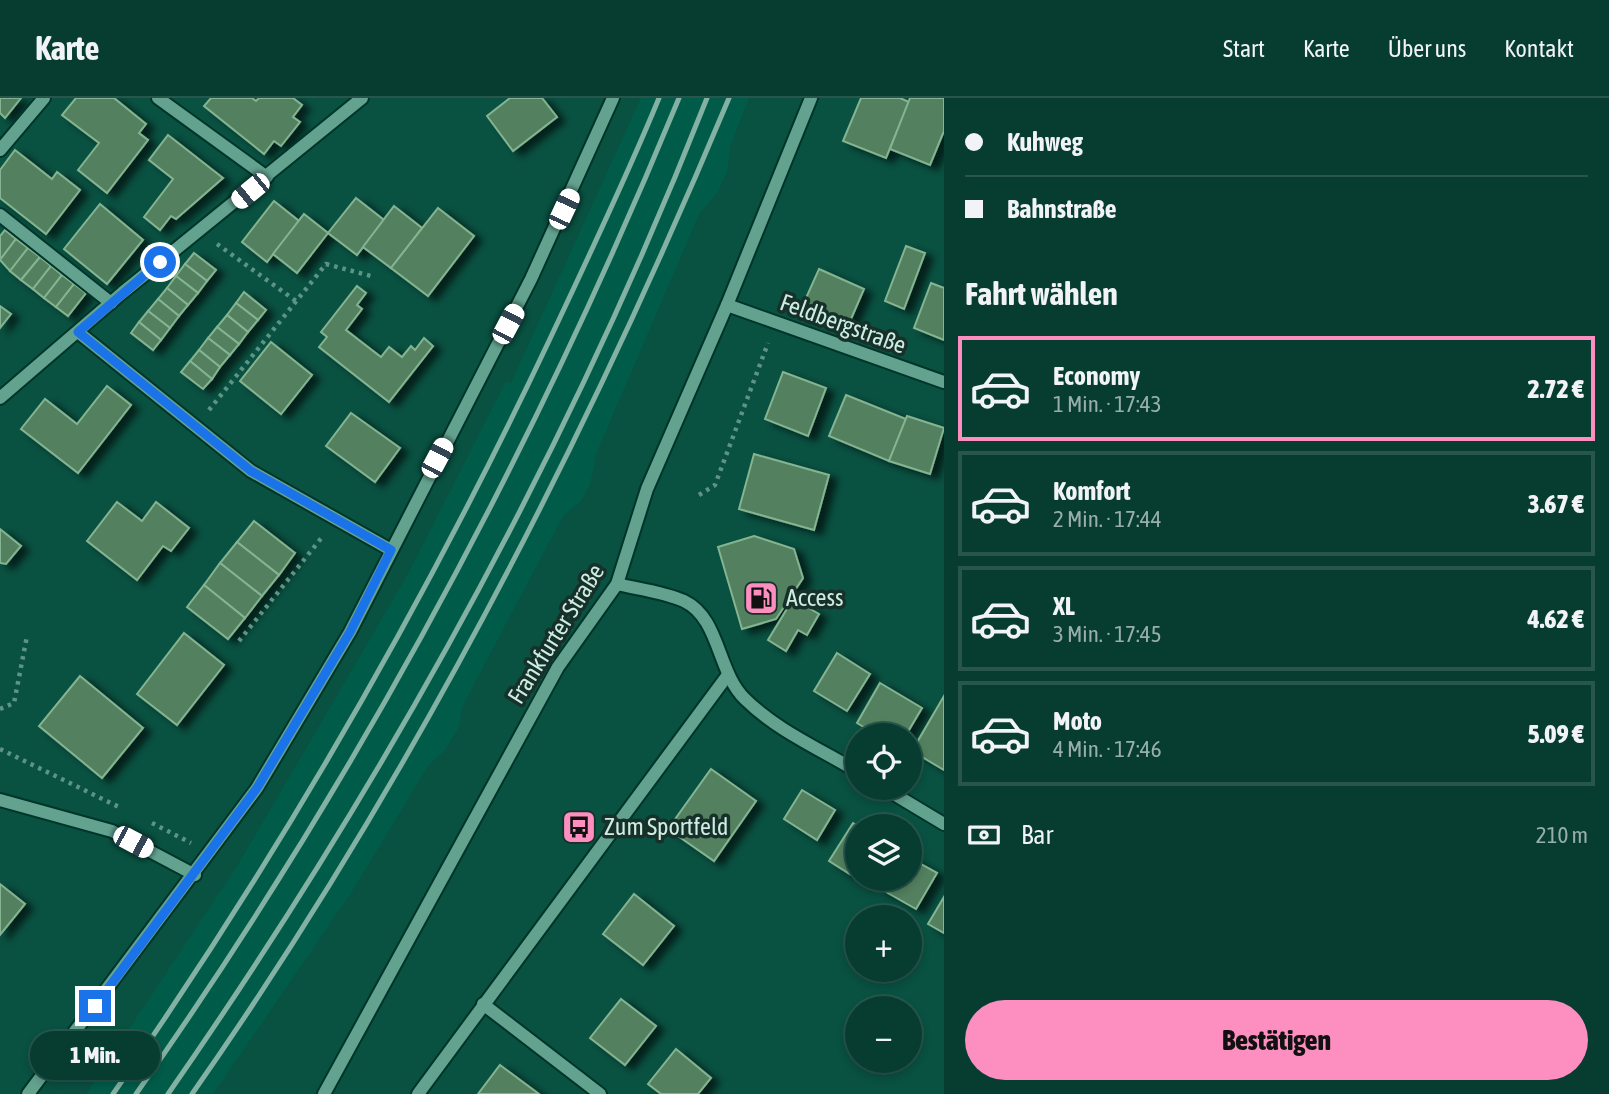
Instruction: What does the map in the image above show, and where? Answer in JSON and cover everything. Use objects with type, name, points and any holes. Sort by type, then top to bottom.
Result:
[{"type":"street","points":[[0,150],[44,98]]},
{"type":"street","points":[[0,398],[111,303],[362,98]]},
{"type":"street","points":[[28,1094],[211,853],[264,776],[350,632],[531,279],[613,98]]},
{"type":"street","name":"Frankfurter Straße","points":[[324,1094],[551,678],[617,584],[647,489],[727,304],[811,98]]},
{"type":"street","points":[[165,100],[267,177]]},
{"type":"street","points":[[0,215],[111,303]]},
{"type":"street","name":"Feldbergstraße","points":[[727,304],[944,382]]},
{"type":"street","points":[[78,332],[251,471],[391,550]]},
{"type":"street","points":[[617,584],[683,601],[699,611],[727,676],[743,697],[763,715],[845,764]]},
{"type":"street","points":[[418,1094],[727,676]]},
{"type":"street","points":[[0,800],[112,831],[195,875]]},
{"type":"street","points":[[904,800],[944,824]]},
{"type":"street","points":[[483,1004],[600,1094]]},
{"type":"path","points":[[199,232],[296,301]]},
{"type":"path","points":[[195,427],[326,264],[371,276]]},
{"type":"path","points":[[699,495],[715,485],[775,322]]},
{"type":"path","points":[[239,641],[336,519]]},
{"type":"path","points":[[0,709],[13,703],[27,636]]},
{"type":"path","points":[[0,749],[124,810]]},
{"type":"path","points":[[149,822],[211,853]]},
{"type":"shaded area","points":[[641,98],[749,98],[730,147],[727,172],[717,193],[699,214],[596,454],[590,485],[581,501],[563,516],[462,707],[459,727],[444,751],[428,766],[351,893],[213,1094],[86,1094],[239,863],[408,574],[506,381],[511,383]]},
{"type":"building","points":[[0,98],[21,98],[5,118],[0,113]]},
{"type":"building","points":[[76,98],[114,98],[146,124],[139,133],[148,140],[107,193],[78,170],[99,143],[62,115]]},
{"type":"building","points":[[211,98],[252,98],[256,101],[259,98],[293,98],[302,105],[293,117],[300,122],[281,146],[274,141],[264,154],[204,106]]},
{"type":"building","points":[[510,98],[542,98],[557,117],[513,151],[487,116]]},
{"type":"building","points":[[861,98],[900,98],[909,102],[886,158],[843,141]]},
{"type":"building","points":[[910,98],[944,98],[944,131],[930,165],[890,149]]},
{"type":"building","points":[[168,135],[223,178],[176,219],[171,216],[160,230],[144,217],[173,179],[149,160]]},
{"type":"building","points":[[15,150],[52,179],[57,172],[80,190],[46,234],[0,198],[0,170]]},
{"type":"building","points":[[356,198],[384,220],[357,255],[328,233]]},
{"type":"building","points":[[274,201],[299,221],[267,262],[242,242]]},
{"type":"building","points":[[100,204],[143,240],[107,284],[64,249]]},
{"type":"building","points":[[394,206],[422,228],[391,268],[363,247]]},
{"type":"building","points":[[438,208],[474,236],[428,296],[391,268]]},
{"type":"building","points":[[304,214],[328,233],[297,273],[273,254]]},
{"type":"building","points":[[5,230],[16,239],[0,260],[0,236]]},
{"type":"building","points":[[16,239],[28,248],[10,271],[0,260]]},
{"type":"building","points":[[906,246],[925,253],[904,309],[885,301]]},
{"type":"building","points":[[28,248],[40,257],[21,280],[10,271]]},
{"type":"building","points":[[194,253],[216,270],[207,281],[185,264]]},
{"type":"building","points":[[40,257],[51,266],[33,289],[21,280]]},
{"type":"building","points":[[185,264],[207,281],[198,293],[176,276]]},
{"type":"building","points":[[51,266],[62,275],[44,298],[33,289]]},
{"type":"building","points":[[819,269],[864,289],[848,326],[802,307]]},
{"type":"building","points":[[62,275],[74,284],[56,307],[44,298]]},
{"type":"building","points":[[176,276],[198,293],[188,305],[167,288]]},
{"type":"building","points":[[931,283],[944,288],[944,340],[914,328]]},
{"type":"building","points":[[74,284],[86,293],[68,316],[56,307]]},
{"type":"building","points":[[357,286],[366,293],[357,305],[362,309],[346,330],[381,357],[389,347],[402,357],[411,346],[415,350],[424,338],[433,346],[389,402],[319,347],[327,337],[321,332]]},
{"type":"building","points":[[167,288],[188,305],[179,316],[158,299]]},
{"type":"building","points":[[244,292],[266,310],[258,320],[236,303]]},
{"type":"building","points":[[158,299],[179,316],[170,328],[148,311]]},
{"type":"building","points":[[236,303],[258,320],[248,332],[227,315]]},
{"type":"building","points":[[0,306],[11,314],[0,328]]},
{"type":"building","points":[[148,311],[170,328],[161,340],[139,322]]},
{"type":"building","points":[[227,315],[248,332],[239,344],[217,327]]},
{"type":"building","points":[[139,322],[161,340],[153,350],[131,333]]},
{"type":"building","points":[[217,327],[239,344],[230,355],[208,338]]},
{"type":"building","points":[[208,338],[230,355],[220,367],[199,350]]},
{"type":"building","points":[[271,342],[312,375],[281,414],[240,381]]},
{"type":"building","points":[[199,350],[220,367],[212,379],[190,361]]},
{"type":"building","points":[[190,361],[212,379],[203,389],[181,372]]},
{"type":"building","points":[[783,372],[826,388],[808,436],[765,419]]},
{"type":"building","points":[[107,386],[131,405],[78,473],[21,429],[45,399],[77,424]]},
{"type":"building","points":[[846,395],[906,419],[889,461],[829,436]]},
{"type":"building","points":[[351,413],[400,448],[375,482],[326,446]]},
{"type":"building","points":[[907,416],[944,428],[930,474],[889,461]]},
{"type":"building","points":[[754,454],[829,475],[814,530],[739,509]]},
{"type":"building","points":[[117,502],[142,521],[156,502],[189,528],[171,551],[163,546],[137,580],[87,541]]},
{"type":"building","points":[[254,521],[295,553],[279,575],[237,542]]},
{"type":"building","points":[[0,529],[21,546],[6,564],[0,563]]},
{"type":"building","name":"Access","points":[[754,536],[794,549],[803,578],[776,619],[742,629],[718,547]]},
{"type":"building","points":[[237,542],[279,575],[262,596],[220,563]]},
{"type":"building","points":[[220,563],[262,596],[245,618],[204,585]]},
{"type":"building","points":[[204,585],[245,618],[228,639],[187,607]]},
{"type":"building","points":[[793,599],[819,614],[807,635],[798,630],[786,651],[768,640]]},
{"type":"building","points":[[184,633],[224,665],[177,725],[137,694]]},
{"type":"building","points":[[837,653],[870,674],[847,711],[814,691]]},
{"type":"building","points":[[80,676],[143,728],[102,778],[39,726]]},
{"type":"building","points":[[880,683],[922,708],[913,723],[857,723]]},
{"type":"building","points":[[944,696],[944,770],[922,757],[922,734]]},
{"type":"building","points":[[711,769],[756,801],[714,861],[668,829]]},
{"type":"building","points":[[802,790],[835,810],[817,840],[784,819]]},
{"type":"building","points":[[845,836],[845,871],[829,861]]},
{"type":"building","points":[[922,865],[937,873],[918,905],[909,905],[884,891],[922,891]]},
{"type":"building","points":[[0,884],[25,904],[0,935]]},
{"type":"building","points":[[634,894],[674,926],[643,965],[603,934]]},
{"type":"building","points":[[944,897],[944,933],[928,924]]},
{"type":"building","points":[[621,999],[656,1026],[625,1065],[590,1038]]},
{"type":"building","points":[[676,1049],[711,1078],[698,1094],[661,1094],[648,1084]]},
{"type":"building","points":[[500,1065],[539,1094],[478,1094]]},
{"type":"railway","points":[[113,1094],[234,913],[291,821],[400,633],[501,441],[619,191],[659,98]]},
{"type":"railway","points":[[136,1094],[293,857],[366,735],[435,611],[564,358],[679,98]]},
{"type":"railway","points":[[168,1094],[324,857],[397,736],[466,612],[533,486],[595,358],[653,229],[707,98]]},
{"type":"railway","points":[[192,1094],[347,857],[419,735],[487,611],[614,357],[729,98]]},
{"type":"place","name":"Access","points":[[761,598]]},
{"type":"place","name":"Zum Sportfeld","points":[[579,827]]},
{"type":"route","points":[[95,1006],[195,875],[257,788],[350,632],[391,550],[251,471],[78,332],[160,262]]}]
